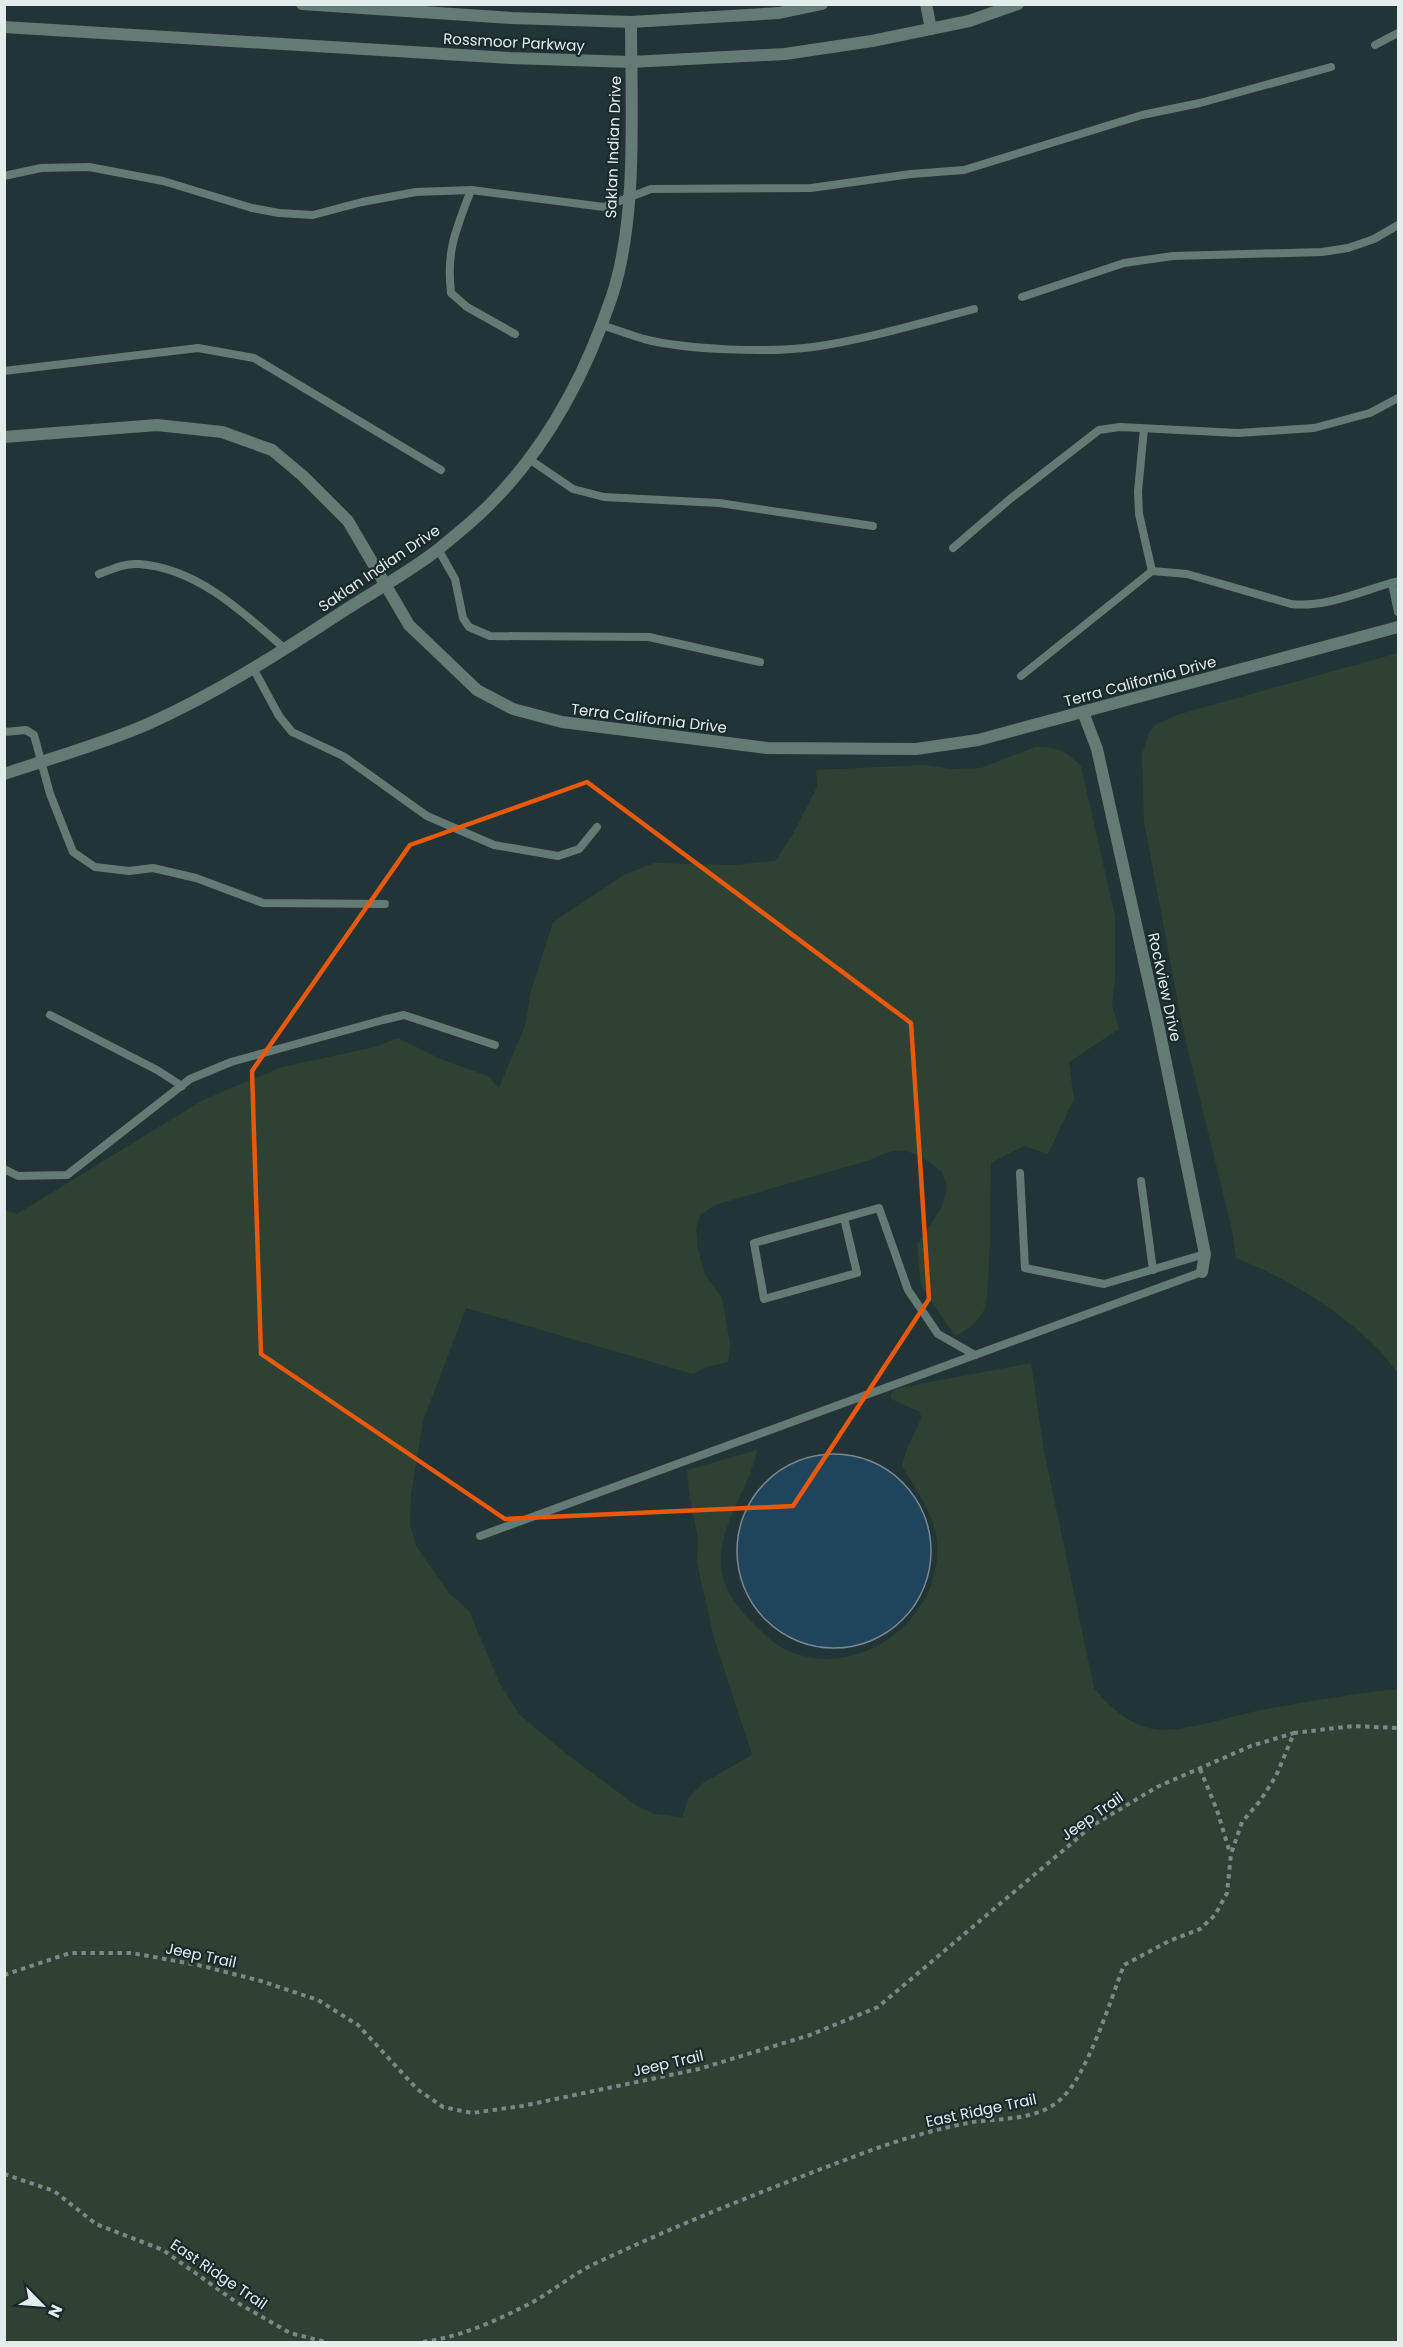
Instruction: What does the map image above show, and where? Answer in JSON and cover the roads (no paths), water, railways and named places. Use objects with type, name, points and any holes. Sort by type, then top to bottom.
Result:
[{"type":"street","name":"Rossmoor Parkway","points":[[303,4],[501,17],[631,22],[779,13],[822,4]]},
{"type":"street","points":[[926,4],[931,29]]},
{"type":"street","name":"Rossmoor Parkway","points":[[4,27],[510,58],[631,62],[785,54],[872,41],[969,21],[1018,4]]},
{"type":"street","name":"Saklan Indian Drive","points":[[4,774],[144,726],[211,692],[285,649],[438,549],[493,501],[529,459],[557,417],[578,379],[612,295],[626,231],[631,149],[631,22]]},
{"type":"street","name":"Terra California Drive","points":[[4,437],[157,425],[222,432],[272,450],[303,476],[348,521],[409,625],[477,690],[513,709],[562,722],[767,748],[916,749],[978,740],[1398,627]]},
{"type":"street","name":"Rockview Drive","points":[[1083,712],[1099,760],[1157,1019],[1205,1254],[1202,1272]]},
{"type":"lane","points":[[1375,45],[1398,33]]},
{"type":"lane","points":[[4,176],[41,168],[89,167],[163,181],[252,208],[279,213],[313,214],[417,192],[471,190],[604,207],[651,189],[812,189],[911,174],[964,170],[1142,116],[1200,103],[1331,67]]},
{"type":"lane","points":[[471,190],[453,239],[448,268],[451,293],[467,307],[515,334]]},
{"type":"lane","points":[[1022,297],[1124,263],[1173,256],[1322,252],[1348,248],[1374,239],[1398,225]]},
{"type":"lane","points":[[601,325],[646,339],[725,349],[810,347],[892,331],[974,309]]},
{"type":"lane","points":[[4,371],[198,348],[254,358],[441,470]]},
{"type":"lane","points":[[953,548],[1010,499],[1099,430],[1120,427],[1238,434],[1314,428],[1370,413],[1398,398]]},
{"type":"lane","points":[[1144,429],[1138,514],[1152,571]]},
{"type":"lane","points":[[529,459],[573,489],[604,497],[719,503],[873,526]]},
{"type":"lane","points":[[438,549],[455,579],[463,618],[469,627],[490,636],[649,637],[760,662]]},
{"type":"lane","points":[[99,574],[119,567],[139,564],[174,572],[233,604],[285,649]]},
{"type":"lane","points":[[1021,676],[1152,571],[1187,574],[1291,604],[1306,605],[1329,601],[1395,582],[1398,612]]},
{"type":"lane","points":[[253,668],[279,716],[292,732],[343,756],[427,816],[494,845],[558,856],[579,849],[597,827]]},
{"type":"lane","points":[[4,732],[26,730],[34,735],[50,794],[73,852],[95,867],[129,871],[153,868],[196,878],[263,903],[385,904]]},
{"type":"lane","points":[[50,1015],[157,1070],[182,1086]]},
{"type":"lane","points":[[4,1169],[18,1176],[67,1174],[190,1079],[231,1062],[404,1016],[495,1045]]},
{"type":"lane","points":[[1020,1173],[1024,1268],[1104,1284],[1205,1254]]},
{"type":"lane","points":[[1141,1181],[1153,1270]]},
{"type":"lane","points":[[844,1218],[857,1273],[764,1299],[754,1243],[844,1218],[879,1209],[908,1290],[938,1334],[975,1355]]},
{"type":"lane","points":[[480,1536],[1202,1272]]}]
